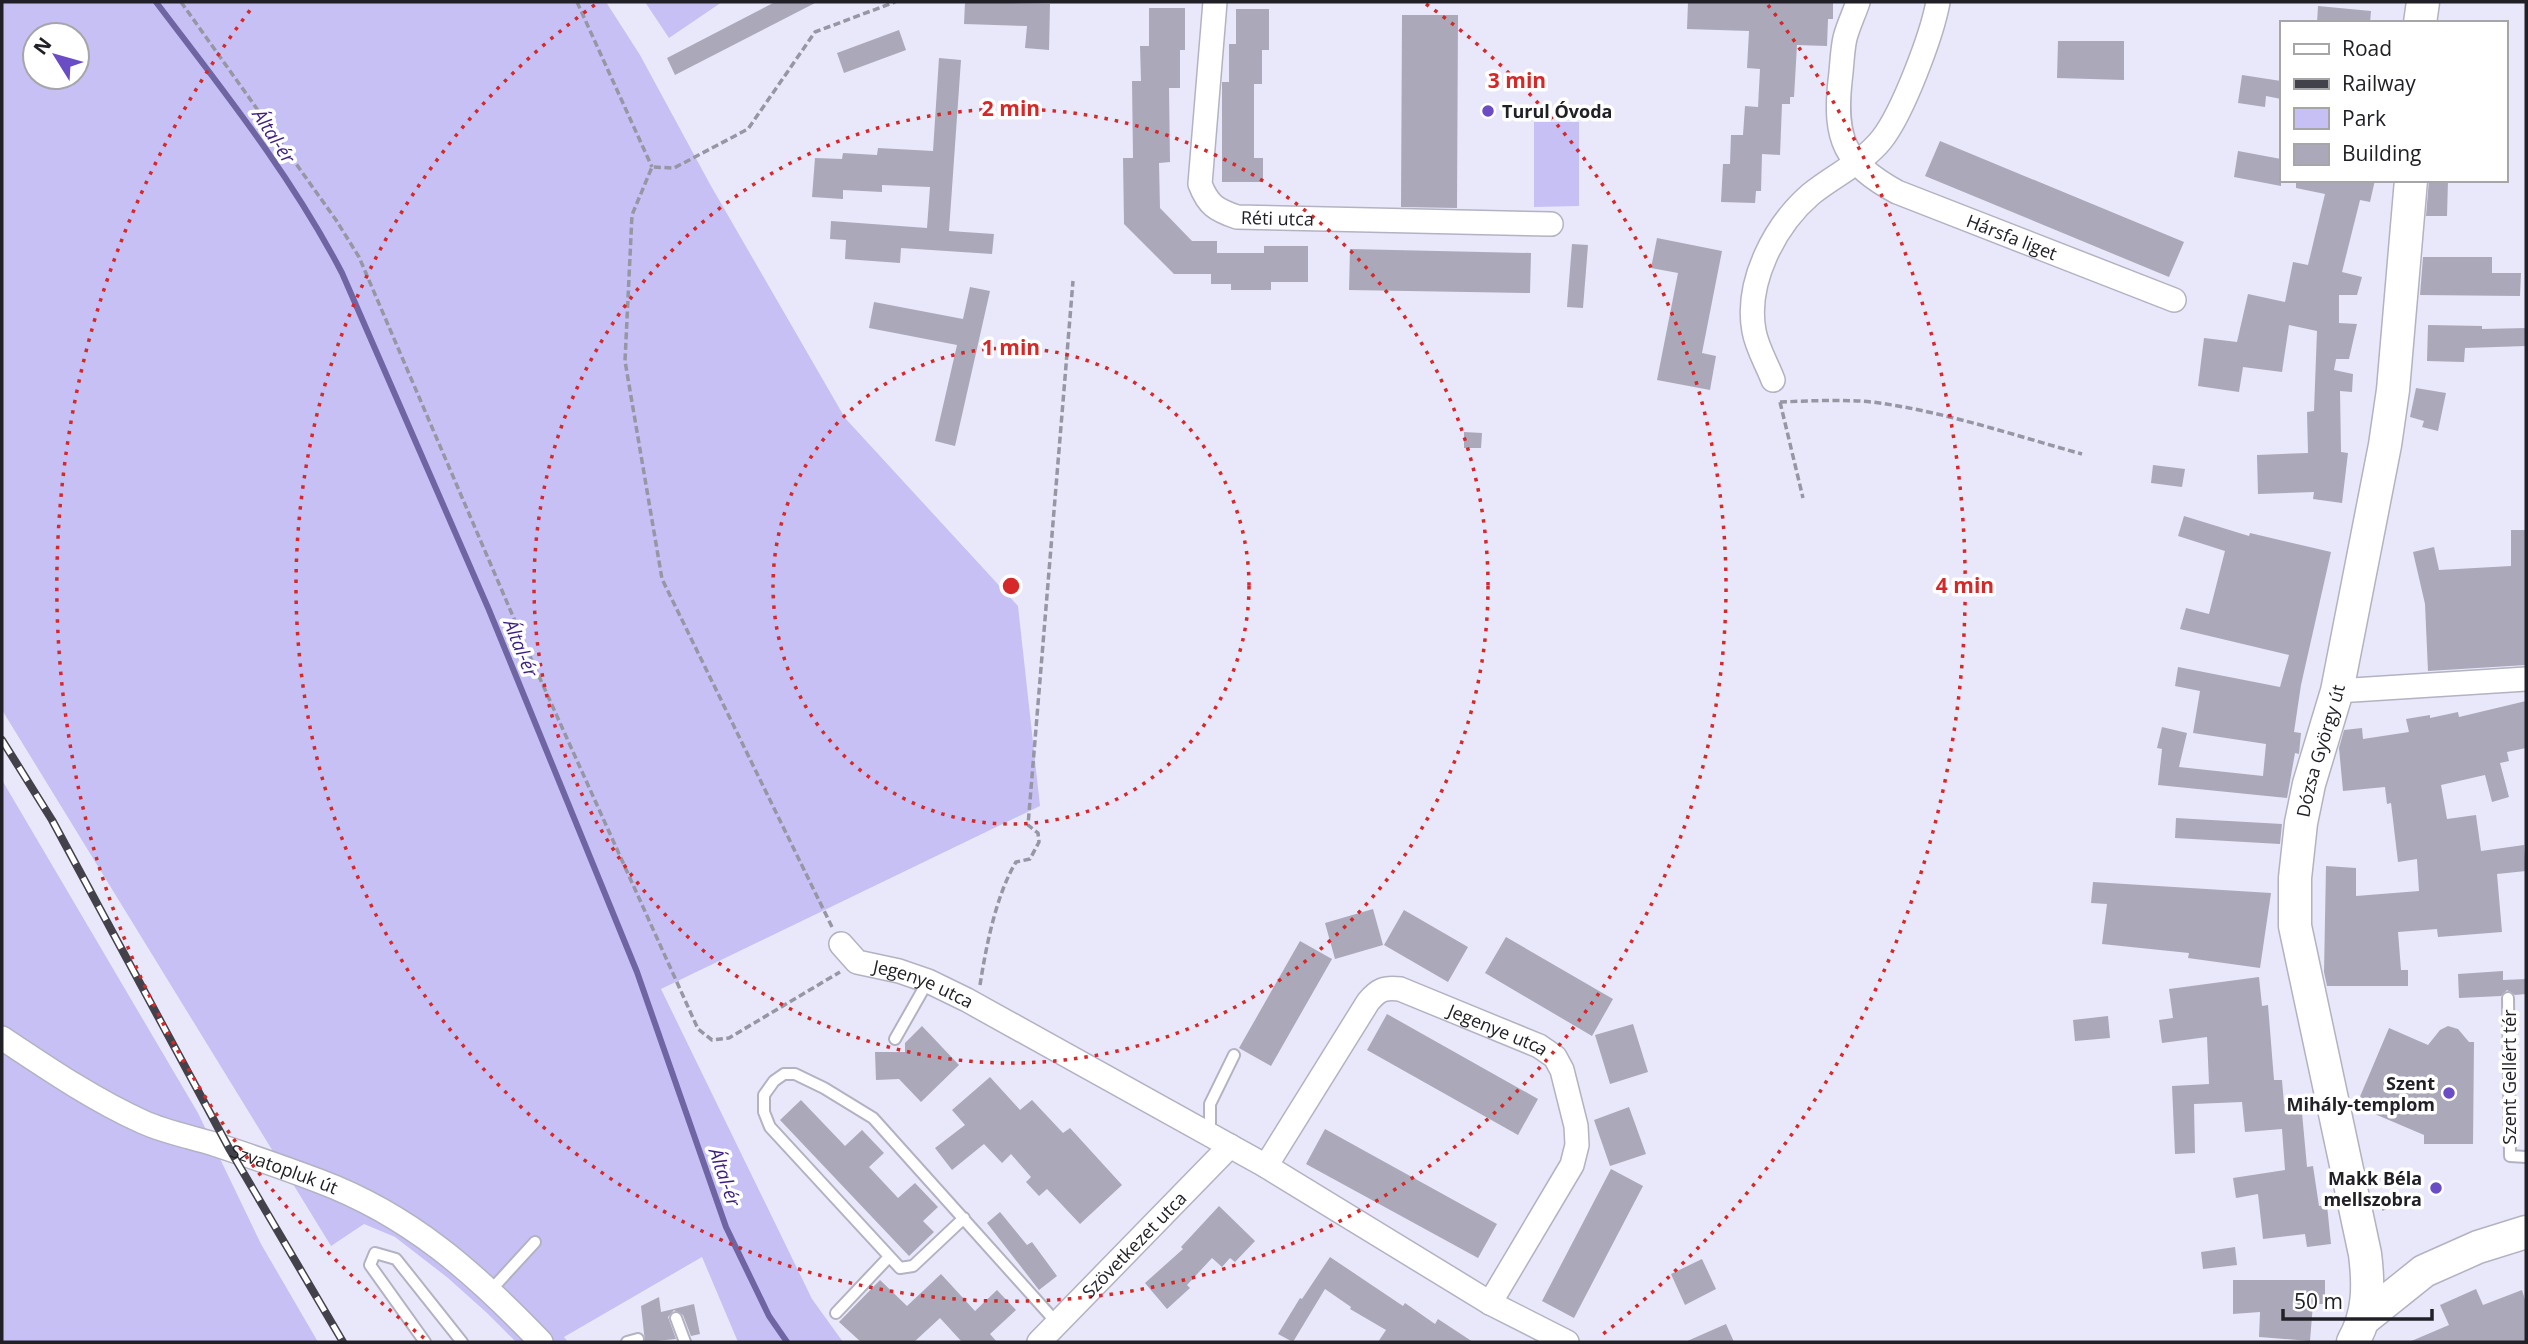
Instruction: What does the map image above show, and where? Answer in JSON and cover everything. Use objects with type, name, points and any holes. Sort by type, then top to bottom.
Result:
[{"type":"street","name":"Réti utca","points":[[1216,2],[1200,184],[1206,199],[1220,211],[1237,217],[1551,224]]},
{"type":"street","name":"Hársfa liget","points":[[1858,2],[1845,39],[1838,105],[1839,132],[1857,163],[1868,174],[1897,192],[2174,300]]},
{"type":"street","points":[[1773,380],[1755,337],[1752,320],[1757,283],[1764,260],[1798,207],[1833,178],[1857,163],[1882,139],[1892,124],[1929,33],[1938,2]]},
{"type":"street","points":[[2420,21],[2423,2]]},
{"type":"street","name":"Dózsa György út","points":[[2358,1331],[2369,1286],[2365,1254],[2295,926],[2295,878],[2301,823],[2309,784],[2337,691],[2385,445],[2393,390],[2411,182]]},
{"type":"street","points":[[2337,691],[2526,679]]},
{"type":"street","name":"Jegenye utca","points":[[841,944],[857,962],[899,971],[928,981],[981,1008],[1266,1166],[1490,1303],[1567,1342]]},
{"type":"street","name":"Jegenye utca","points":[[1266,1166],[1368,1002],[1376,992],[1386,987],[1400,989],[1539,1046],[1555,1057],[1562,1070],[1576,1126],[1577,1145],[1572,1166],[1490,1303]]},
{"type":"street","name":"Szvatopluk út","points":[[2,1038],[144,1123],[323,1183],[373,1206],[413,1229],[453,1257],[491,1290],[541,1342]]},
{"type":"street","name":"Szövetkezet utca","points":[[1039,1342],[1220,1140]]},
{"type":"street","points":[[2358,1331],[2424,1270],[2479,1247],[2526,1232]]},
{"type":"street","points":[[2365,1254],[2391,1268],[2424,1270]]},
{"type":"lane","points":[[895,1039],[928,981]]},
{"type":"lane","name":"Szent Gellért tér","points":[[2508,998],[2510,1156],[2526,1157]]},
{"type":"lane","points":[[1220,1140],[1210,1104],[1234,1055]]},
{"type":"lane","points":[[964,1218],[913,1266],[900,1268],[770,1127],[764,1112],[764,1096],[774,1081],[784,1074],[795,1074],[873,1118],[964,1218],[1057,1323]]},
{"type":"lane","points":[[491,1290],[535,1242]]},
{"type":"lane","points":[[425,1342],[370,1265],[375,1253],[396,1259],[461,1342]]},
{"type":"lane","points":[[836,1313],[888,1258]]},
{"type":"lane","points":[[676,1318],[685,1342]]},
{"type":"path","points":[[181,2],[336,220],[371,281],[533,663],[698,1029],[712,1040],[729,1038],[857,962]]},
{"type":"path","points":[[577,2],[653,167],[632,215],[625,361],[662,579],[841,944]]},
{"type":"path","points":[[653,167],[674,168],[748,129],[815,32],[895,2]]},
{"type":"path","points":[[981,1008],[980,984],[1002,894],[1016,862],[1030,859],[1039,842],[1038,833],[1028,825],[1073,281]]},
{"type":"path","points":[[1773,380],[1803,498]]},
{"type":"path","points":[[1780,402],[1848,400],[1887,404],[1946,416],[2082,454]]},
{"type":"path","points":[[2377,1211],[2403,1201]]},
{"type":"green space","points":[[2,2],[606,2],[640,55],[711,186],[845,418],[1018,606],[1040,806],[661,989],[812,1299],[843,1342],[738,1342],[702,1257],[564,1337],[568,1342],[516,1342],[448,1278],[395,1237],[364,1224],[331,1246],[2,710]]},
{"type":"green space","points":[[645,2],[722,2],[669,38]]},
{"type":"green space","points":[[1534,122],[1579,122],[1579,206],[1534,207]]},
{"type":"green space","points":[[2,780],[198,1113],[261,1244],[318,1342],[2,1342]]},
{"type":"building","points":[[775,2],[817,2],[675,75],[667,58]]},
{"type":"building","points":[[965,2],[1050,4],[1049,50],[1025,48],[1027,26],[964,24]]},
{"type":"building","points":[[1688,2],[1833,2],[1833,19],[1828,19],[1827,46],[1797,45],[1794,97],[1790,97],[1790,104],[1782,104],[1780,155],[1762,154],[1761,191],[1756,191],[1755,203],[1721,202],[1723,164],[1730,164],[1731,135],[1743,135],[1745,106],[1758,107],[1760,69],[1747,68],[1749,31],[1687,29]]},
{"type":"building","points":[[2318,6],[2371,11],[2370,21],[2317,21]]},
{"type":"building","points":[[1149,8],[1185,8],[1185,50],[1180,50],[1180,88],[1169,88],[1170,162],[1159,163],[1160,208],[1192,241],[1217,241],[1217,253],[1264,253],[1264,246],[1308,246],[1308,282],[1271,282],[1271,290],[1231,290],[1231,284],[1211,284],[1211,274],[1174,274],[1124,224],[1123,158],[1133,158],[1132,81],[1141,81],[1140,46],[1149,46]]},
{"type":"building","points":[[1236,9],[1269,9],[1269,50],[1262,50],[1262,84],[1254,84],[1254,158],[1263,158],[1263,182],[1222,182],[1222,82],[1229,82],[1229,44],[1236,44]]},
{"type":"building","points":[[1402,15],[1458,15],[1457,208],[1401,207]]},
{"type":"building","points":[[899,30],[906,50],[844,73],[837,53]]},
{"type":"building","points":[[2058,41],[2124,41],[2124,80],[2057,78]]},
{"type":"building","points":[[939,58],[961,60],[949,231],[994,234],[992,254],[901,248],[900,263],[845,259],[846,240],[830,239],[831,221],[927,228],[930,187],[882,185],[882,192],[843,190],[843,199],[812,197],[815,158],[842,159],[843,153],[877,155],[878,148],[933,151]]},
{"type":"building","points":[[2242,75],[2280,81],[2280,99],[2266,96],[2265,107],[2238,103]]},
{"type":"building","points":[[1940,141],[2184,242],[2169,277],[1925,176]]},
{"type":"building","points":[[2238,151],[2280,159],[2281,186],[2234,177]]},
{"type":"building","points":[[2296,182],[2375,182],[2370,202],[2360,200],[2342,272],[2362,277],[2357,295],[2339,295],[2339,323],[2357,324],[2349,359],[2336,359],[2334,370],[2353,374],[2352,392],[2340,391],[2341,452],[2348,453],[2342,503],[2313,499],[2314,492],[2258,494],[2257,455],[2308,453],[2307,412],[2314,411],[2317,331],[2289,325],[2282,372],[2243,367],[2239,392],[2198,386],[2204,338],[2237,342],[2248,294],[2285,302],[2293,262],[2308,265],[2325,194],[2296,188]]},
{"type":"building","points":[[2429,182],[2448,182],[2447,216],[2426,216]]},
{"type":"building","points":[[1657,238],[1722,251],[1702,353],[1716,356],[1710,390],[1657,380],[1678,273],[1651,268]]},
{"type":"building","points":[[1572,244],[1588,245],[1583,308],[1567,307]]},
{"type":"building","points":[[1350,249],[1531,253],[1530,293],[1349,290]]},
{"type":"building","points":[[2423,257],[2492,257],[2492,273],[2521,273],[2520,296],[2420,295]]},
{"type":"building","points":[[970,287],[990,291],[955,446],[935,441],[957,345],[869,328],[874,302],[963,319]]},
{"type":"building","points":[[2428,325],[2482,326],[2482,329],[2526,328],[2526,346],[2465,348],[2464,362],[2427,361]]},
{"type":"building","points":[[2416,388],[2446,393],[2438,431],[2422,427],[2424,421],[2410,417]]},
{"type":"building","points":[[1464,432],[1482,433],[1481,448],[1464,448]]},
{"type":"building","points":[[2153,465],[2185,469],[2182,487],[2151,483]]},
{"type":"building","points":[[2184,516],[2249,536],[2250,533],[2331,552],[2301,685],[2294,732],[2301,733],[2299,754],[2295,753],[2287,798],[2158,785],[2162,749],[2157,748],[2162,727],[2187,733],[2179,767],[2263,776],[2266,744],[2193,733],[2200,691],[2175,686],[2178,667],[2280,687],[2289,655],[2180,629],[2186,608],[2209,614],[2225,551],[2178,536]]},
{"type":"building","points":[[2511,530],[2526,530],[2526,665],[2428,671],[2425,604],[2413,552],[2434,547],[2439,570],[2511,566]]},
{"type":"building","points":[[2526,701],[2526,748],[2507,752],[2509,761],[2500,763],[2509,797],[2492,802],[2485,775],[2441,785],[2447,819],[2476,815],[2481,851],[2524,845],[2526,871],[2497,874],[2502,932],[2438,937],[2437,929],[2398,932],[2401,970],[2408,970],[2408,986],[2327,986],[2324,972],[2326,866],[2356,868],[2356,896],[2419,891],[2417,859],[2398,862],[2391,803],[2387,804],[2385,787],[2343,791],[2339,748],[2344,730],[2362,728],[2363,739],[2409,732],[2406,719],[2430,715],[2430,718],[2458,712],[2459,717]]},
{"type":"building","points":[[2176,818],[2282,824],[2280,844],[2175,838]]},
{"type":"building","points":[[2093,882],[2271,893],[2260,968],[2188,958],[2189,953],[2102,944],[2107,904],[2091,903]]},
{"type":"building","points":[[1373,909],[1383,945],[1335,959],[1325,923]]},
{"type":"building","points":[[1404,910],[1468,947],[1448,982],[1384,945]]},
{"type":"building","points":[[1506,937],[1613,999],[1592,1036],[1485,973]]},
{"type":"building","points":[[1300,941],[1332,959],[1271,1066],[1239,1048]]},
{"type":"building","points":[[2503,971],[2503,980],[2526,979],[2526,994],[2515,995],[2507,990],[2501,996],[2459,998],[2458,974]]},
{"type":"building","points":[[2259,977],[2262,1006],[2268,1005],[2274,1080],[2282,1080],[2284,1104],[2301,1102],[2307,1167],[2313,1166],[2319,1206],[2327,1205],[2331,1244],[2307,1247],[2305,1234],[2263,1239],[2258,1194],[2236,1198],[2233,1178],[2285,1170],[2282,1129],[2245,1132],[2242,1102],[2194,1104],[2195,1153],[2175,1154],[2172,1086],[2209,1084],[2207,1037],[2162,1043],[2159,1020],[2173,1018],[2169,989]]},
{"type":"building","points":[[1387,1014],[1538,1099],[1518,1135],[1367,1050]]},
{"type":"building","points":[[2108,1016],[2110,1038],[2075,1041],[2073,1020]]},
{"type":"building","points":[[1633,1024],[1648,1072],[1610,1084],[1595,1035]]},
{"type":"building","points":[[922,1026],[959,1065],[921,1102],[899,1079],[876,1080],[875,1052],[905,1052],[905,1043]]},
{"type":"building","points":[[2448,1026],[2458,1029],[2469,1042],[2474,1042],[2473,1144],[2424,1144],[2424,1135],[2356,1106],[2389,1028],[2428,1045],[2440,1030]]},
{"type":"building","points":[[990,1077],[1020,1110],[1032,1100],[1063,1133],[1070,1128],[1122,1185],[1080,1224],[1047,1189],[1039,1196],[1026,1182],[1031,1177],[1011,1154],[1002,1163],[984,1144],[952,1170],[935,1148],[965,1125],[952,1110]]},
{"type":"building","points":[[801,1100],[845,1146],[862,1130],[884,1153],[869,1167],[898,1198],[915,1183],[938,1207],[923,1221],[934,1232],[909,1256],[780,1120]]},
{"type":"building","points":[[1629,1107],[1646,1154],[1610,1166],[1594,1120]]},
{"type":"building","points":[[1325,1129],[1497,1224],[1478,1258],[1306,1164]]},
{"type":"building","points":[[1611,1169],[1643,1186],[1574,1318],[1542,1301]]},
{"type":"building","points":[[1219,1206],[1255,1241],[1235,1262],[1230,1258],[1222,1267],[1212,1258],[1187,1285],[1190,1288],[1167,1309],[1145,1283],[1183,1249],[1181,1247]]},
{"type":"building","points":[[1000,1212],[1027,1245],[1032,1242],[1057,1276],[1039,1290],[987,1223]]},
{"type":"building","points":[[2235,1247],[2237,1265],[2203,1269],[2201,1252]]},
{"type":"building","points":[[1330,1257],[1403,1306],[1405,1303],[1435,1324],[1438,1319],[1473,1342],[1378,1342],[1386,1330],[1350,1309],[1351,1307],[1325,1289],[1293,1342],[1278,1334]]},
{"type":"building","points":[[1702,1259],[1716,1289],[1685,1305],[1671,1274]]},
{"type":"building","points":[[941,1274],[975,1311],[997,1290],[1016,1310],[990,1334],[997,1342],[962,1342],[940,1318],[914,1342],[861,1342],[839,1322],[880,1280],[907,1306]]},
{"type":"building","points":[[2233,1280],[2325,1280],[2325,1304],[2313,1304],[2310,1341],[2259,1337],[2260,1312],[2233,1314]]},
{"type":"building","points":[[2476,1289],[2483,1305],[2522,1290],[2526,1303],[2526,1342],[2409,1342],[2449,1325],[2440,1305]]},
{"type":"building","points":[[659,1297],[661,1312],[694,1304],[700,1334],[691,1336],[683,1315],[674,1310],[668,1317],[676,1339],[645,1342],[641,1306]]},
{"type":"building","points":[[1726,1324],[1734,1342],[1685,1342]]},
{"type":"waterway","name":"Által-ér","points":[[156,2],[278,167],[342,273],[489,610],[637,972],[726,1227],[769,1316],[787,1342]]},
{"type":"railway","points":[[2,740],[52,820],[230,1150],[343,1342]]},
{"type":"place","name":"Turul Óvoda","points":[[1488,111]]},
{"type":"place","name":"Szent Mihály-templom","points":[[2449,1093]]},
{"type":"place","name":"Makk Béla mellszobra","points":[[2436,1188]]}]
